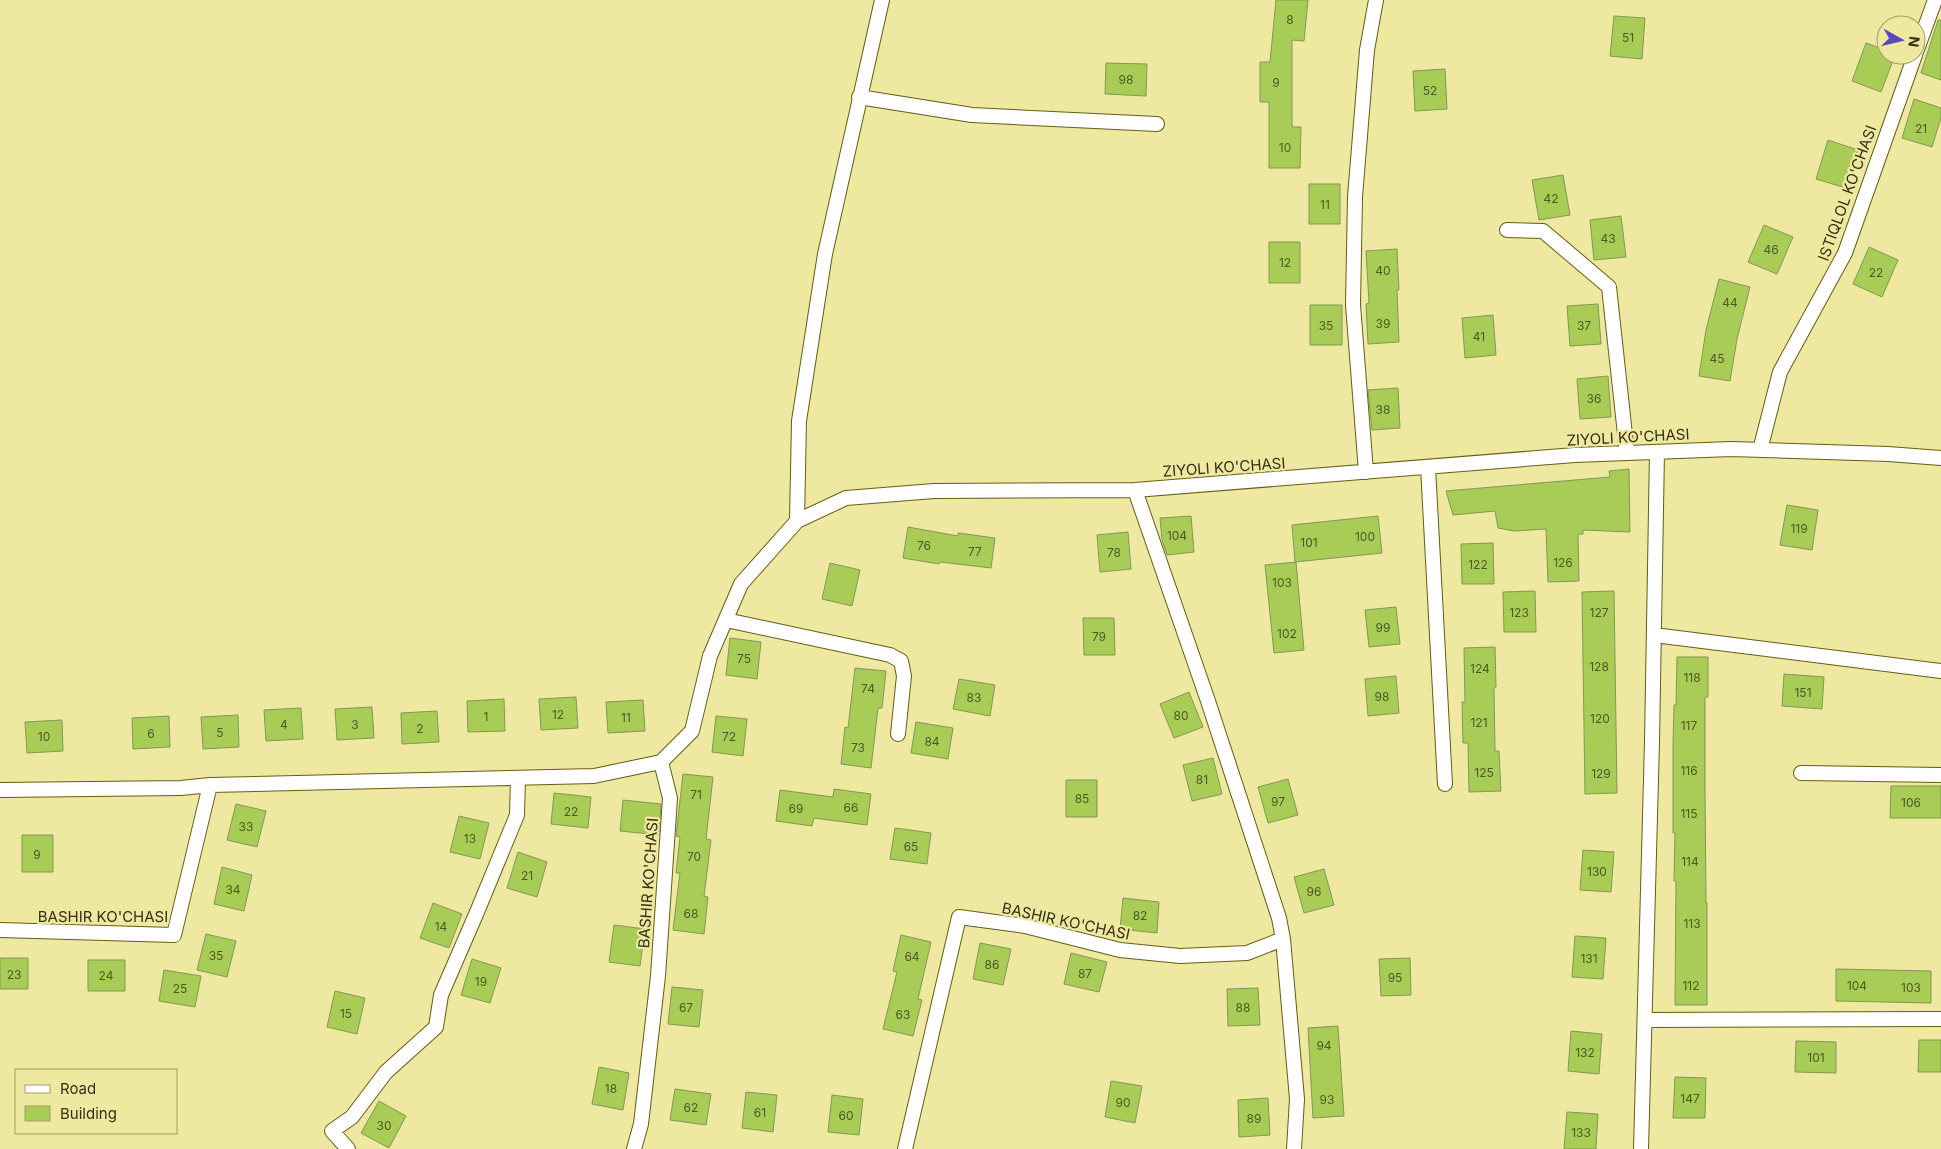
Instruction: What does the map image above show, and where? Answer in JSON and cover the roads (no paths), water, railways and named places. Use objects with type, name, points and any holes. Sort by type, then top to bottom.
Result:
[{"type":"street","points":[[797,521],[799,421],[824,254],[882,0]]},
{"type":"street","points":[[1366,472],[1353,305],[1355,207],[1367,50],[1376,0]]},
{"type":"street","name":"ISTIQLOL KO'CHASI","points":[[1926,24],[1935,0]]},
{"type":"street","name":"ISTIQLOL KO'CHASI","points":[[1760,450],[1780,372],[1845,253],[1911,65]]},
{"type":"street","points":[[859,97],[972,115],[1157,124]]},
{"type":"street","points":[[1507,230],[1543,231],[1608,287],[1627,453]]},
{"type":"street","name":"ZIYOLI KO'CHASI","points":[[661,762],[692,731],[710,656],[741,584],[797,521],[846,498],[934,491],[1135,490],[1627,453],[1731,449],[1941,458]]},
{"type":"street","points":[[1642,1149],[1657,452]]},
{"type":"street","points":[[1428,467],[1445,784]]},
{"type":"street","points":[[1135,490],[1214,720],[1279,918],[1283,939],[1297,1099],[1294,1149]]},
{"type":"street","points":[[726,620],[890,655],[901,661],[904,676],[898,734]]},
{"type":"street","points":[[1654,635],[1941,671]]},
{"type":"street","points":[[0,790],[181,788],[210,785],[594,776],[661,762]]},
{"type":"street","name":"BASHIR KO'CHASI","points":[[634,1149],[642,1114],[658,966],[670,798],[661,762]]},
{"type":"street","points":[[1801,773],[1941,775]]},
{"type":"street","points":[[348,1149],[332,1131],[352,1117],[386,1072],[436,1027],[440,995],[478,912],[517,815],[518,778]]},
{"type":"street","name":"BASHIR KO'CHASI","points":[[0,930],[174,935],[210,785]]},
{"type":"street","name":"BASHIR KO'CHASI","points":[[905,1149],[959,917],[1025,926],[1120,950],[1180,956],[1247,953],[1283,939]]},
{"type":"street","points":[[1645,1020],[1941,1019]]}]
